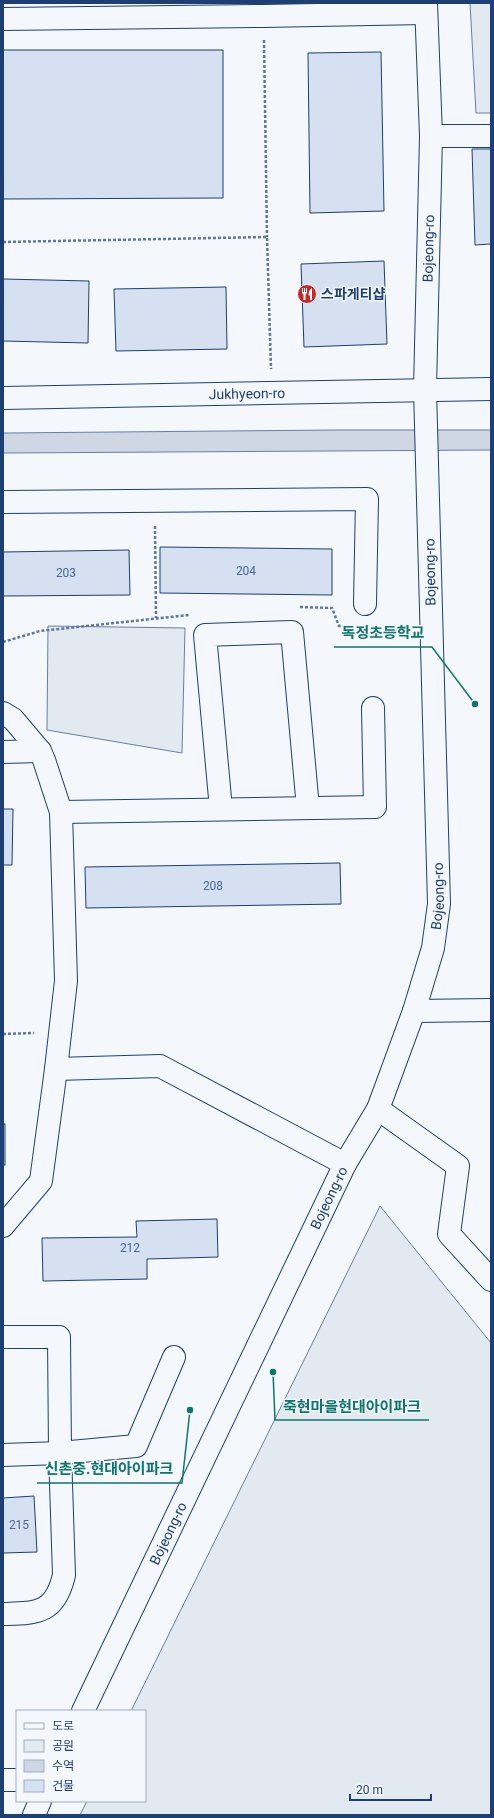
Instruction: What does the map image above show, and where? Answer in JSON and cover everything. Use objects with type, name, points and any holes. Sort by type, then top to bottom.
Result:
[{"type":"street","points":[[3,18],[263,16],[425,8]]},
{"type":"street","name":"Bojeong-ro","points":[[83,1710],[345,1164],[378,1108],[414,1011],[433,948],[439,904],[425,389],[431,136],[425,8]]},
{"type":"street","points":[[431,136],[491,136]]},
{"type":"street","name":"Jukhyeon-ro","points":[[3,398],[425,389],[491,389]]},
{"type":"street","points":[[3,502],[367,499],[365,604]]},
{"type":"street","points":[[221,809],[205,635],[292,632],[308,808]]},
{"type":"street","points":[[61,812],[375,807],[373,708]]},
{"type":"street","points":[[3,713],[13,719],[40,752],[61,812],[66,982],[41,1181],[3,1226]]},
{"type":"street","points":[[3,752],[40,752]]},
{"type":"street","points":[[414,1011],[491,1010]]},
{"type":"street","points":[[56,1069],[160,1066],[345,1164]]},
{"type":"street","points":[[378,1108],[458,1166],[450,1234],[491,1280]]},
{"type":"street","points":[[3,1337],[59,1337],[60,1453],[64,1575],[60,1592],[48,1606],[33,1613],[3,1614]]},
{"type":"street","points":[[3,1456],[60,1453],[136,1446],[174,1357]]},
{"type":"street","points":[[3,1780],[16,1780]]},
{"type":"street","points":[[34,1815],[40,1802]]},
{"type":"path","points":[[263,16],[271,392]]},
{"type":"path","points":[[3,242],[267,237]]},
{"type":"path","points":[[154,501],[156,618]]},
{"type":"path","points":[[3,1034],[60,1033]]},
{"type":"green space","points":[[470,3],[491,3],[491,113],[476,113]]},
{"type":"green space","points":[[48,626],[185,628],[182,753],[47,730]]},
{"type":"green space","points":[[380,1206],[491,1343],[491,1815],[80,1815],[86,1802],[146,1802],[146,1710],[131,1710]]},
{"type":"water","points":[[491,430],[491,450],[3,453],[3,433]]},
{"type":"building","points":[[3,50],[223,50],[223,198],[3,199]]},
{"type":"building","points":[[381,52],[384,211],[310,213],[308,53]]},
{"type":"building","points":[[472,149],[491,149],[491,244],[475,245]]},
{"type":"building","points":[[384,261],[387,344],[304,347],[301,264]]},
{"type":"building","points":[[3,279],[89,281],[88,343],[3,341]]},
{"type":"building","points":[[226,287],[227,349],[116,351],[114,289]]},
{"type":"building","points":[[160,547],[332,549],[332,595],[160,593]]},
{"type":"building","points":[[129,550],[130,595],[3,596],[3,552]]},
{"type":"building","points":[[3,809],[13,809],[12,865],[3,865]]},
{"type":"building","points":[[340,863],[341,904],[86,908],[85,867]]},
{"type":"building","points":[[3,1124],[5,1124],[5,1165],[3,1165]]},
{"type":"building","points":[[217,1219],[218,1257],[147,1259],[147,1279],[43,1281],[42,1238],[137,1237],[136,1221]]},
{"type":"building","points":[[34,1496],[37,1552],[3,1553],[3,1498]]},
{"type":"place","name":"스파게티샵","points":[[307,294]]},
{"type":"place","name":"독정초등학교","points":[[475,704]]},
{"type":"place","name":"죽현마을현대아이파크","points":[[273,1372]]},
{"type":"place","name":"신촌중.현대아이파크","points":[[190,1410]]}]
